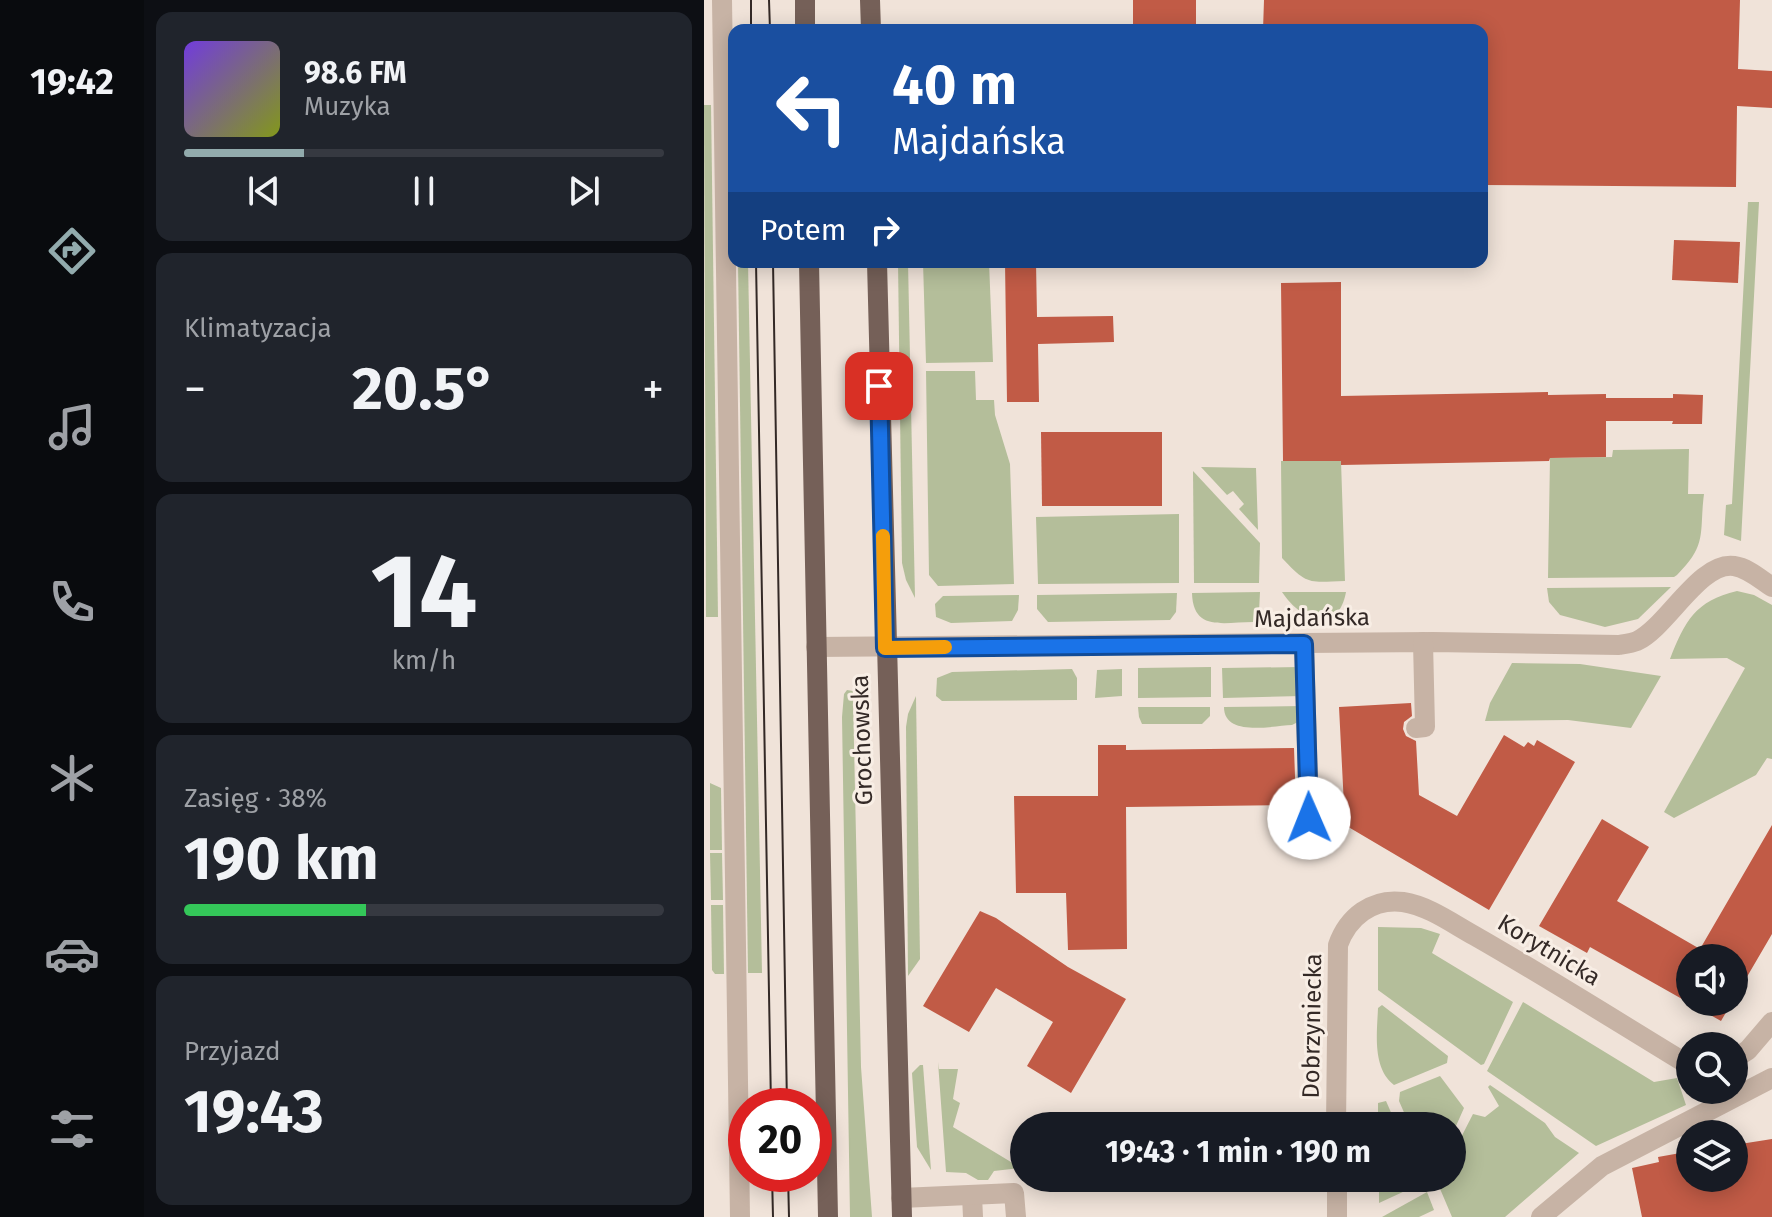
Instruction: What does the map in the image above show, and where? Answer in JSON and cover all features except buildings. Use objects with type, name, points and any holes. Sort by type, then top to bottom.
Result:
[{"type":"main road","points":[[805,0],[805,24]]},
{"type":"main road","points":[[870,0],[871,24]]},
{"type":"main road","name":"Grochowska","points":[[809,268],[828,1217]]},
{"type":"main road","name":"Grochowska","points":[[877,268],[902,1208]]},
{"type":"street","points":[[722,0],[740,1217]]},
{"type":"street","name":"Majdańska","points":[[816,647],[1423,642],[1619,645],[1637,641],[1655,628],[1705,575],[1721,566],[1747,570],[1772,587]]},
{"type":"street","points":[[1416,728],[1425,727],[1423,642]]},
{"type":"street","points":[[1304,644],[1309,818]]},
{"type":"street","name":"Korytnicka","points":[[1383,902],[1403,902],[1433,912],[1676,1055]]},
{"type":"street","name":"Dobrzyniecka","points":[[1336,1112],[1338,945],[1343,930],[1356,915],[1383,902]]},
{"type":"street","points":[[1748,1050],[1772,1022]]},
{"type":"street","points":[[1541,1217],[1602,1166],[1772,1078]]},
{"type":"street","points":[[1337,1192],[1337,1217]]},
{"type":"street","points":[[902,1208],[972,1196],[1014,1193],[1016,1217]]},
{"type":"street","points":[[972,1196],[973,1217]]},
{"type":"green space","points":[[704,105],[711,105],[718,617],[706,617]]},
{"type":"green space","points":[[1748,202],[1759,202],[1741,541],[1724,535],[1726,505],[1732,504]]},
{"type":"green space","points":[[738,268],[748,268],[762,973],[748,973]]},
{"type":"green space","points":[[898,268],[908,268],[915,598],[902,563]]},
{"type":"green space","points":[[923,268],[989,268],[993,362],[926,363]]},
{"type":"green space","points":[[926,371],[975,371],[976,400],[994,400],[995,415],[1010,464],[1014,584],[938,586],[929,575]]},
{"type":"green space","points":[[1689,449],[1688,494],[1704,494],[1701,529],[1694,555],[1677,575],[1548,578],[1550,458],[1612,457],[1613,450]]},
{"type":"green space","points":[[1281,461],[1341,461],[1345,581],[1324,582],[1304,578],[1282,558]]},
{"type":"green space","points":[[1201,467],[1256,468],[1258,530],[1239,509],[1244,504],[1233,491],[1227,495]]},
{"type":"green space","points":[[1193,471],[1260,543],[1259,583],[1194,583]]},
{"type":"green space","points":[[1179,514],[1179,583],[1038,584],[1036,517]]},
{"type":"green space","points":[[1671,587],[1638,619],[1605,627],[1560,615],[1549,602],[1547,588]]},
{"type":"green space","points":[[1737,591],[1754,595],[1772,605],[1772,759],[1767,758],[1756,775],[1674,818],[1664,812],[1745,668],[1727,658],[1670,659],[1693,614],[1711,600]]},
{"type":"green space","points":[[1260,592],[1259,612],[1253,622],[1221,623],[1204,619],[1198,614],[1192,593]]},
{"type":"green space","points":[[1282,592],[1346,592],[1342,606],[1335,614],[1327,619],[1318,619],[1298,610]]},
{"type":"green space","points":[[1177,593],[1176,612],[1170,620],[1048,622],[1037,609],[1037,595]]},
{"type":"green space","points":[[1019,595],[1018,610],[1012,621],[951,623],[936,617],[935,604],[943,596]]},
{"type":"green space","points":[[1512,663],[1580,664],[1661,676],[1631,728],[1568,720],[1485,721],[1490,703]]},
{"type":"green space","points":[[1211,667],[1211,697],[1138,698],[1138,668]]},
{"type":"green space","points":[[1300,667],[1301,696],[1223,698],[1222,668]]},
{"type":"green space","points":[[1072,669],[1077,678],[1077,700],[942,701],[936,696],[937,678],[952,672]]},
{"type":"green space","points":[[1122,669],[1122,696],[1095,698],[1097,670]]},
{"type":"green space","points":[[847,690],[853,691],[861,1067],[872,1217],[850,1217],[842,717]]},
{"type":"green space","points":[[916,696],[920,959],[908,976],[906,727]]},
{"type":"green space","points":[[1302,706],[1300,721],[1292,725],[1261,728],[1232,723],[1224,707]]},
{"type":"green space","points":[[1138,707],[1210,707],[1210,716],[1202,724],[1142,724]]},
{"type":"green space","points":[[710,783],[721,788],[722,850],[710,850]]},
{"type":"green space","points":[[710,853],[722,853],[723,900],[711,900]]},
{"type":"green space","points":[[711,905],[723,905],[724,974],[715,974],[712,970]]},
{"type":"green space","points":[[1378,927],[1421,928],[1440,934],[1432,953],[1513,1002],[1484,1064],[1481,1065],[1378,990]]},
{"type":"green space","points":[[1523,1002],[1654,1082],[1676,1078],[1676,1104],[1686,1105],[1596,1146],[1487,1071]]},
{"type":"green space","points":[[1382,1005],[1448,1056],[1447,1063],[1394,1085],[1382,1069],[1377,1050],[1378,1008]]},
{"type":"green space","points":[[938,1062],[939,1069],[958,1069],[953,1099],[960,1103],[953,1127],[1010,1161],[1010,1169],[994,1171],[988,1180],[978,1180],[966,1173],[946,1172]]},
{"type":"green space","points":[[923,1065],[931,1170],[917,1147],[912,1073]]},
{"type":"green space","points":[[1440,1076],[1464,1108],[1462,1112],[1404,1112],[1399,1101],[1400,1092]]},
{"type":"green space","points":[[1490,1085],[1545,1123],[1555,1137],[1579,1153],[1505,1217],[1452,1217],[1441,1192],[1466,1192],[1466,1128],[1473,1114],[1485,1117],[1499,1106],[1488,1087]]},
{"type":"green space","points":[[1386,1101],[1391,1112],[1378,1112],[1378,1103]]},
{"type":"green space","points":[[1379,1192],[1403,1192],[1379,1203]]},
{"type":"green space","points":[[1427,1192],[1434,1210],[1419,1217],[1382,1217]]},
{"type":"tram line","points":[[751,0],[751,24]]},
{"type":"tram line","points":[[769,0],[770,24]]},
{"type":"tram line","points":[[756,268],[771,1088]]},
{"type":"tram line","points":[[773,268],[787,1088]]},
{"type":"tram line","points":[[772,1192],[773,1217]]},
{"type":"tram line","points":[[788,1192],[789,1217]]},
{"type":"slow traffic","points":[[883,536],[885,648],[945,647]]},
{"type":"route","points":[[879,386],[885,648],[1304,644],[1309,818]]}]
